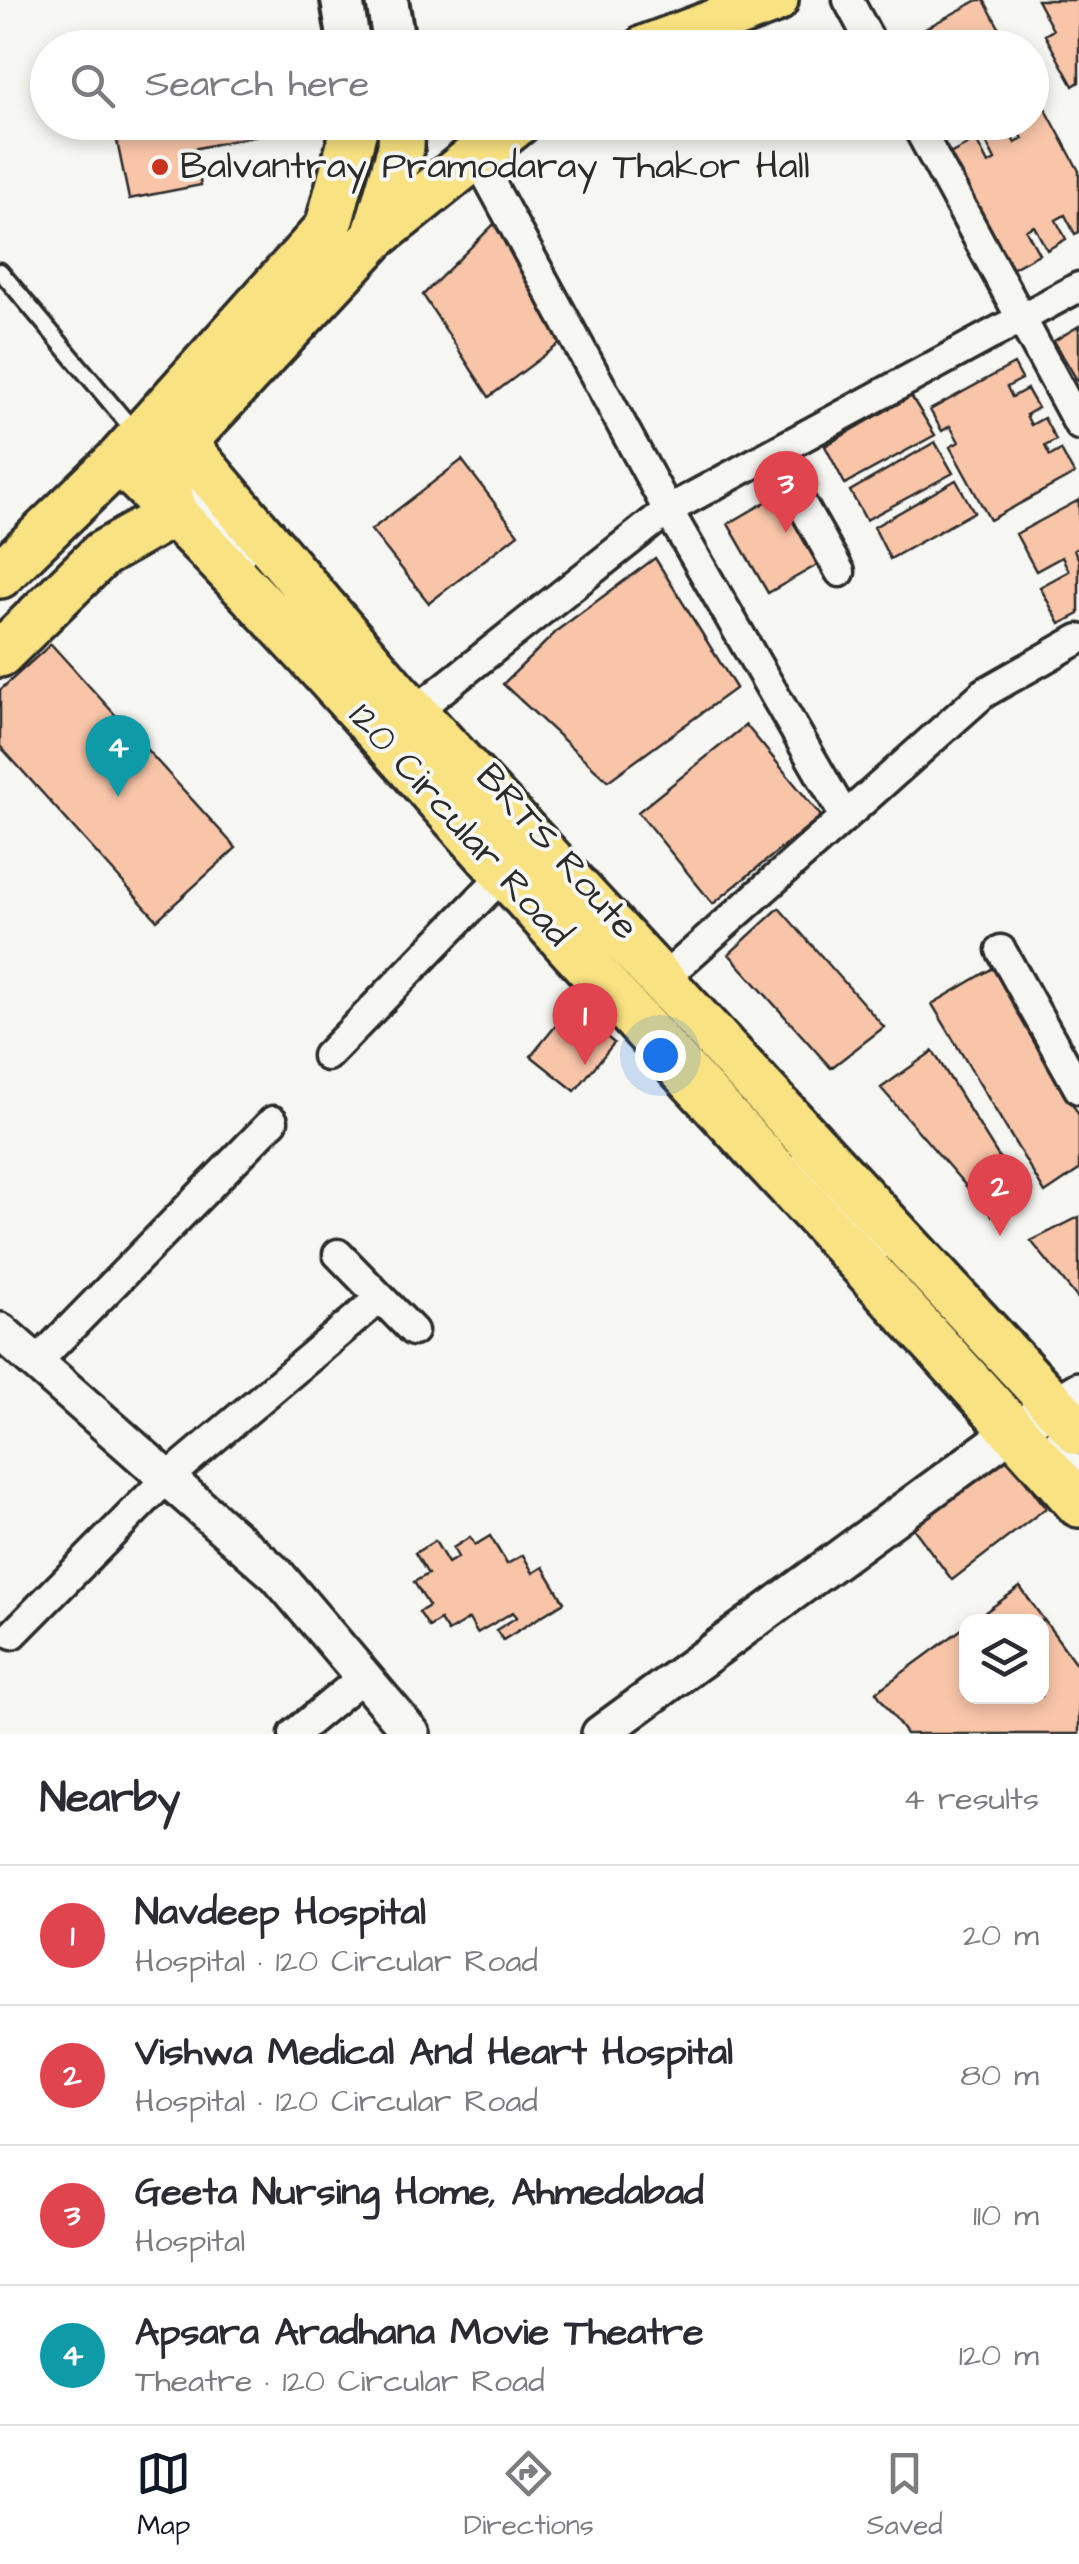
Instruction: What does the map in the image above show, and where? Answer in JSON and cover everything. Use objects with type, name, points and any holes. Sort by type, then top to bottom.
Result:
[{"type":"main road","points":[[342,0],[347,30]]},
{"type":"main road","points":[[386,0],[392,30]]},
{"type":"main road","points":[[671,30],[695,13],[775,0]]},
{"type":"main road","points":[[153,444],[328,228],[351,140]]},
{"type":"main road","points":[[375,237],[401,140]]},
{"type":"main road","points":[[0,575],[153,444],[375,237],[496,140]]},
{"type":"main road","name":"120 Circular Road","points":[[153,444],[174,513],[504,874],[1049,1414]]},
{"type":"main road","name":"120 Circular Road","points":[[153,444],[414,712],[662,979],[1049,1414],[1079,1504]]},
{"type":"main road","points":[[0,654],[102,554],[174,513]]},
{"type":"street","points":[[848,0],[864,30]]},
{"type":"street","points":[[925,140],[1079,426]]},
{"type":"street","points":[[476,156],[668,510],[845,817]]},
{"type":"street","points":[[414,712],[668,510],[1079,287]]},
{"type":"street","points":[[774,453],[840,572]]},
{"type":"street","points":[[662,979],[984,693],[1079,639]]},
{"type":"street","points":[[327,1056],[504,874]]},
{"type":"street","points":[[1001,950],[1079,1089]]},
{"type":"street","points":[[37,1362],[273,1122]]},
{"type":"street","points":[[338,1254],[413,1331]]},
{"type":"street","points":[[13,1634],[166,1478],[380,1298]]},
{"type":"street","points":[[0,1331],[277,1575],[412,1734]]},
{"type":"street","points":[[600,1734],[1049,1414]]},
{"type":"street","points":[[294,1734],[364,1676]]},
{"type":"lane","points":[[0,271],[153,444],[255,567]]},
{"type":"lane","points":[[786,1150],[894,1264]]},
{"type":"lane","points":[[1049,1414],[1079,1466]]},
{"type":"building","points":[[984,0],[1000,30],[923,30]]},
{"type":"building","points":[[1037,0],[1079,0],[1079,82],[1073,86],[1049,42],[1049,32],[1053,30]]},
{"type":"building","points":[[1049,115],[1079,171],[1079,232],[1075,234],[1065,215],[1056,220],[1066,239],[1047,250],[1034,226],[1026,230],[1039,254],[1008,271],[946,156],[976,140],[988,164],[995,160],[985,140],[1049,140]]},
{"type":"building","points":[[117,140],[235,140],[193,149],[201,185],[129,199]]},
{"type":"building","points":[[497,221],[566,339],[489,397],[423,295]]},
{"type":"building","points":[[1079,326],[1079,381],[1078,382],[1054,341]]},
{"type":"building","points":[[1014,364],[1022,379],[1007,387],[1012,397],[1027,389],[1038,408],[1026,415],[1031,425],[1044,418],[1056,440],[1045,446],[1050,456],[1061,450],[1074,474],[990,520],[950,447],[959,442],[950,426],[942,431],[930,410]]},
{"type":"building","points":[[911,396],[935,435],[845,484],[825,446]]},
{"type":"building","points":[[935,442],[953,473],[866,520],[850,491]]},
{"type":"building","points":[[462,460],[518,534],[429,603],[371,530]]},
{"type":"building","points":[[956,480],[974,512],[890,559],[874,527]]},
{"type":"building","points":[[786,490],[824,561],[768,593],[728,524]]},
{"type":"building","points":[[1079,500],[1079,547],[1074,550],[1079,560],[1079,614],[1060,624],[1040,587],[1069,571],[1062,557],[1036,571],[1016,534]]},
{"type":"building","points":[[655,558],[736,688],[608,781],[503,684],[559,629]]},
{"type":"building","points":[[51,644],[236,848],[157,920],[0,746],[0,690]]},
{"type":"building","points":[[746,725],[821,816],[713,904],[638,812]]},
{"type":"building","points":[[779,908],[884,1027],[831,1068],[729,954]]},
{"type":"building","points":[[993,968],[1079,1115],[1079,1170],[1045,1193],[932,1004]]},
{"type":"building","points":[[571,1007],[614,1043],[575,1091],[531,1056]]},
{"type":"building","points":[[933,1051],[1025,1199],[992,1216],[881,1088]]},
{"type":"building","points":[[1079,1217],[1079,1300],[1031,1241]]},
{"type":"building","points":[[1002,1450],[1046,1508],[952,1580],[908,1521]]},
{"type":"building","points":[[490,1536],[507,1564],[523,1555],[533,1573],[543,1567],[564,1602],[503,1640],[496,1630],[517,1617],[513,1612],[477,1633],[469,1619],[448,1632],[440,1620],[429,1627],[419,1612],[429,1606],[414,1582],[428,1574],[415,1553],[435,1541],[448,1563],[458,1557],[453,1548],[470,1537],[475,1545]]},
{"type":"building","points":[[1020,1587],[1040,1614],[983,1614]]},
{"type":"building","points":[[1049,1627],[1079,1668],[1079,1734],[906,1734],[876,1692],[959,1631],[959,1704],[1049,1704]]},
{"type":"place","name":"Balvantray Pramodaray Thakor Hall","points":[[160,167]]},
{"type":"place","name":"Geeta Nursing Home, Ahmedabad","points":[[786,533]]},
{"type":"place","name":"Apsara Aradhana Movie Theatre","points":[[118,797]]},
{"type":"place","name":"Navdeep Hospital","points":[[585,1065]]},
{"type":"place","name":"Vishwa Medical And Heart Hospital","points":[[1000,1236]]}]
